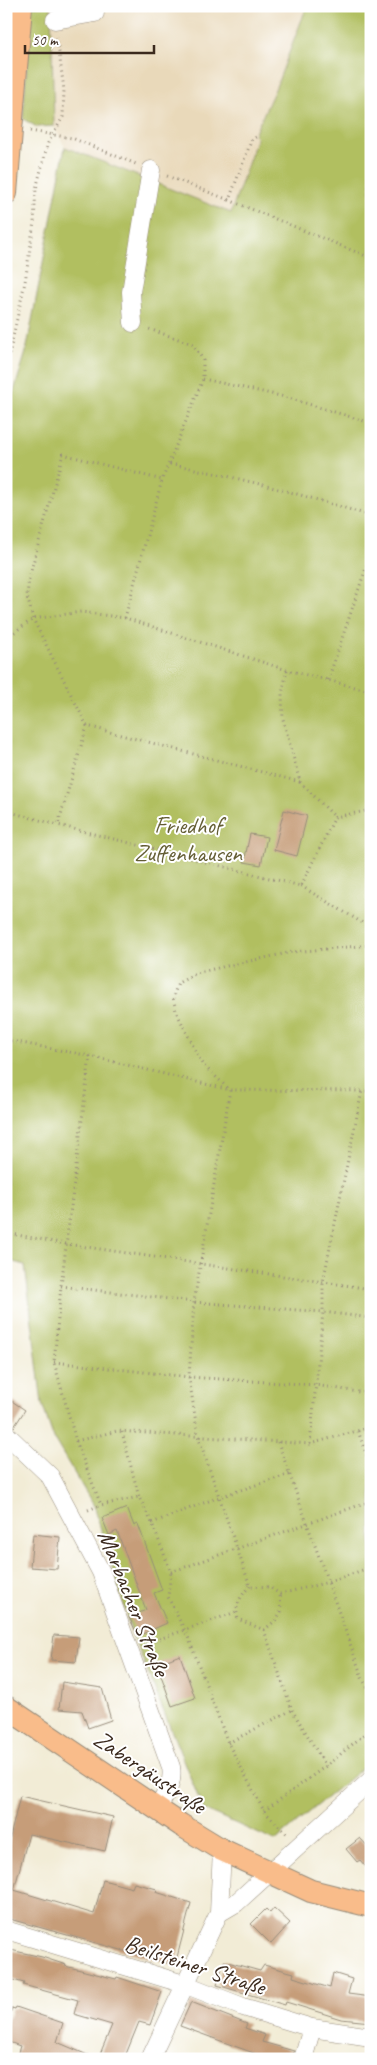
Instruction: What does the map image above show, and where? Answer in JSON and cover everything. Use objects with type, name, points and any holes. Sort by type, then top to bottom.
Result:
[{"type":"main road","points":[[6,193],[21,6]]},
{"type":"main road","name":"Zabergäustraße","points":[[6,1707],[157,1809],[222,1850],[311,1891],[371,1906]]},
{"type":"street","points":[[55,20],[95,13]]},
{"type":"street","points":[[133,323],[131,292],[151,170]]},
{"type":"street","name":"Marbacher Straße","points":[[6,1434],[50,1476],[101,1572],[171,1767],[172,1775],[168,1790],[157,1809]]},
{"type":"street","points":[[218,1913],[236,1903],[299,1848],[371,1780]]},
{"type":"street","points":[[150,2059],[218,1913],[222,1850]]},
{"type":"street","name":"Beilsteiner Straße","points":[[6,1930],[184,1984],[243,2006],[312,2028],[371,2037]]},
{"type":"street","points":[[303,2059],[312,2028]]},
{"type":"path","points":[[6,369],[25,282],[34,222],[36,189],[48,143],[63,116],[64,90],[55,20]]},
{"type":"path","points":[[12,130],[54,134]]},
{"type":"path","points":[[229,200],[371,258]]},
{"type":"path","points":[[125,618],[162,480],[203,379],[203,360],[193,344],[133,323]]},
{"type":"path","points":[[203,379],[284,398],[371,423]]},
{"type":"path","points":[[58,825],[87,726],[33,619],[27,596],[29,578],[63,454],[162,480]]},
{"type":"path","points":[[170,464],[224,474],[290,491],[371,516]]},
{"type":"path","points":[[328,680],[371,553]]},
{"type":"path","points":[[6,638],[33,619],[81,612],[125,618],[287,670],[371,691]]},
{"type":"path","points":[[287,670],[282,694],[283,719],[300,782],[335,817]]},
{"type":"path","points":[[87,726],[300,782]]},
{"type":"path","points":[[335,817],[371,810]]},
{"type":"path","points":[[6,811],[301,886],[371,928]]},
{"type":"path","points":[[301,886],[335,817]]},
{"type":"path","points":[[230,1090],[202,1064],[176,1011],[173,997],[178,983],[199,972],[292,952],[371,945]]},
{"type":"path","points":[[6,1040],[90,1056],[230,1090],[371,1091]]},
{"type":"path","points":[[90,1056],[61,1286],[54,1362],[76,1441],[101,1505],[139,1497]]},
{"type":"path","points":[[230,1090],[194,1302],[189,1377],[198,1436],[250,1586]]},
{"type":"path","points":[[310,1444],[323,1312],[323,1282],[362,1091]]},
{"type":"path","points":[[6,1233],[66,1244],[371,1289]]},
{"type":"path","points":[[61,1286],[194,1302],[323,1312],[371,1318]]},
{"type":"path","points":[[54,1362],[189,1377],[315,1385],[371,1394]]},
{"type":"path","points":[[76,1441],[117,1431],[310,1444],[371,1427]]},
{"type":"path","points":[[358,1431],[371,1467]]},
{"type":"path","points":[[122,1432],[139,1497],[152,1523],[171,1572],[168,1597],[189,1639],[228,1743],[264,1812],[299,1848]]},
{"type":"path","points":[[278,1442],[363,1680],[371,1693]]},
{"type":"path","points":[[152,1523],[219,1497],[290,1474]]},
{"type":"path","points":[[171,1572],[371,1501]]},
{"type":"path","points":[[326,1766],[292,1710],[264,1630],[238,1619],[236,1612],[242,1593],[250,1586],[269,1587],[280,1594],[329,1582],[371,1567]]},
{"type":"path","points":[[264,1630],[282,1612],[280,1594]]},
{"type":"path","points":[[130,1649],[236,1612]]},
{"type":"path","points":[[228,1743],[292,1710]]},
{"type":"path","points":[[264,1812],[371,1730]]},
{"type":"shaded area","points":[[51,6],[307,6],[276,87],[254,135],[257,138],[231,214],[65,147],[54,126]]},
{"type":"green space","points":[[31,6],[51,6],[54,126],[37,127],[23,119]]},
{"type":"green space","name":"Friedhof Zuffenhausen","points":[[307,6],[371,6],[371,1761],[275,1841],[203,1809],[132,1633],[94,1506],[54,1439],[42,1404],[25,1265],[6,1260],[6,417],[26,352],[65,147],[231,213],[257,138],[254,135],[276,87]]},
{"type":"building","points":[[284,810],[307,816],[297,856],[274,850]]},
{"type":"building","points":[[250,834],[267,837],[261,865],[244,862]]},
{"type":"building","points":[[6,1397],[25,1410],[14,1427],[6,1424]]},
{"type":"building","points":[[127,1508],[134,1526],[138,1524],[162,1590],[154,1593],[167,1623],[138,1636],[129,1617],[146,1610],[117,1531],[109,1535],[102,1518]]},
{"type":"building","points":[[33,1534],[60,1537],[57,1569],[30,1567]]},
{"type":"building","points":[[54,1635],[79,1637],[76,1662],[51,1660]]},
{"type":"building","points":[[180,1655],[195,1698],[172,1706],[157,1664]]},
{"type":"building","points":[[62,1682],[102,1688],[111,1720],[88,1728],[82,1711],[59,1709]]},
{"type":"building","points":[[20,1796],[113,1817],[105,1851],[29,1834],[14,1890],[94,1914],[103,1880],[132,1888],[134,1883],[157,1889],[156,1892],[191,1903],[175,1965],[6,1918],[6,1854]]},
{"type":"building","points":[[360,1838],[371,1850],[371,1873],[360,1860],[357,1862],[346,1849]]},
{"type":"building","points":[[274,1908],[290,1923],[271,1944],[251,1924],[266,1909],[270,1913]]},
{"type":"building","points":[[6,1949],[42,1957],[65,1966],[116,1979],[117,1977],[162,1992],[150,2025],[139,2022],[124,2059],[98,2059],[112,2025],[74,2014],[78,2000],[23,1985],[24,1983],[6,1978]]},
{"type":"building","points":[[224,1961],[260,1971],[264,1965],[294,1973],[293,1977],[330,1988],[333,1973],[352,1979],[348,1994],[371,1997],[371,2022],[341,2019],[286,2002],[285,2005],[217,1985]]},
{"type":"building","points":[[191,2002],[247,2024],[245,2028],[265,2035],[262,2042],[294,2051],[293,2059],[270,2059],[180,2026]]},
{"type":"building","points":[[16,2007],[63,2023],[57,2042],[97,2059],[16,2059],[20,2046],[6,2041],[6,2025],[12,2008],[15,2009]]}]
